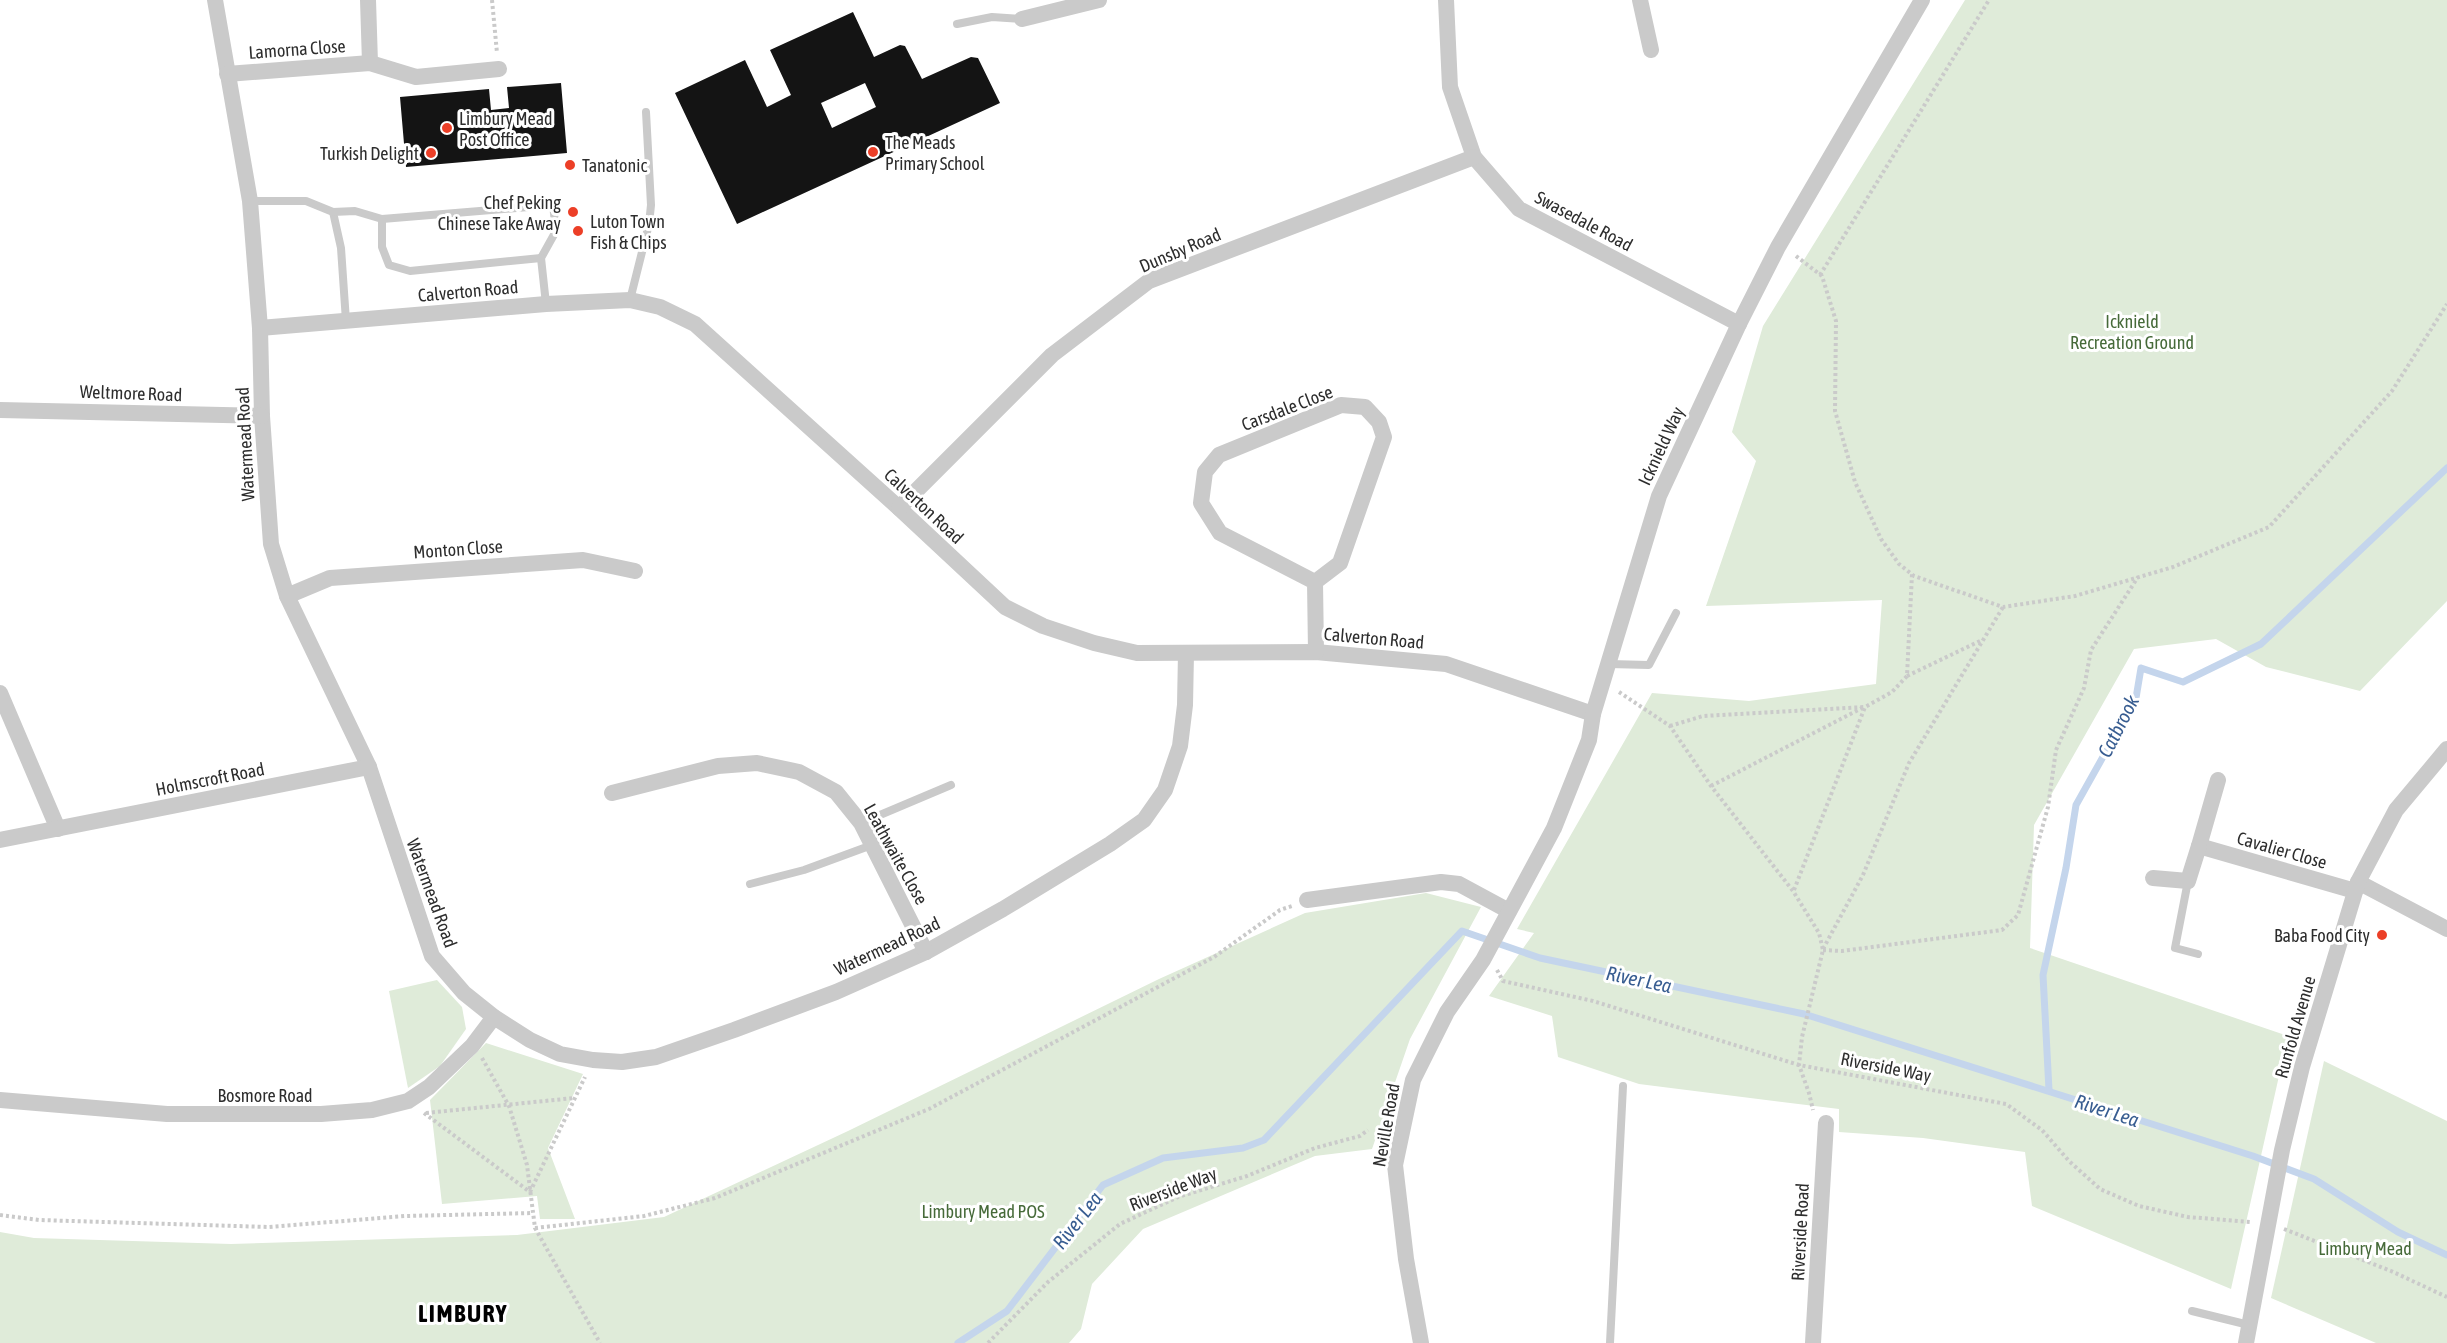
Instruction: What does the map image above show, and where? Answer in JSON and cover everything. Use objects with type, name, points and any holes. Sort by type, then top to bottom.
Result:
[{"type":"street","name":"Watermead Road","points":[[215,0],[250,201],[260,328],[262,416],[271,544],[287,596],[369,768],[432,956],[464,993],[494,1017],[531,1040],[560,1054],[622,1062],[656,1057],[836,992],[926,952],[1003,909],[1110,844],[1144,820],[1165,790],[1180,747],[1185,705],[1186,653]]},
{"type":"street","name":"Lamorna Close","points":[[368,0],[370,63]]},
{"type":"street","points":[[1022,19],[1099,0]]},
{"type":"street","name":"Swasedale Road","points":[[1446,0],[1450,87],[1474,157],[1519,209],[1739,324]]},
{"type":"street","points":[[1640,0],[1651,50]]},
{"type":"street","name":"Icknield Way","points":[[1495,934],[1554,828],[1589,740],[1593,714],[1659,496],[1739,324],[1778,247],[1922,0]]},
{"type":"street","name":"Lamorna Close","points":[[227,74],[370,63],[417,77],[499,69]]},
{"type":"street","name":"Dunsby Road","points":[[899,508],[1052,355],[1149,281],[1474,157]]},
{"type":"street","name":"Calverton Road","points":[[260,328],[546,304],[630,300],[660,307],[695,324],[1005,607],[1043,626],[1094,643],[1137,653],[1316,652],[1446,664],[1593,714]]},
{"type":"street","name":"Carsdale Close","points":[[1341,405],[1365,407],[1379,422],[1384,436],[1340,562],[1315,582],[1220,533],[1201,503],[1205,472],[1219,455],[1331,409],[1341,405]]},
{"type":"street","name":"Weltmore Road","points":[[0,410],[262,416]]},
{"type":"street","name":"Monton Close","points":[[287,596],[330,578],[583,560],[635,571]]},
{"type":"street","points":[[1315,582],[1316,652]]},
{"type":"street","points":[[0,693],[58,829]]},
{"type":"street","name":"Runfold Avenue","points":[[2246,1343],[2282,1150],[2302,1067],[2356,887],[2396,810],[2447,749]]},
{"type":"street","name":"Leathwaite Close","points":[[612,793],[718,766],[757,763],[799,772],[836,792],[861,823],[926,952]]},
{"type":"street","name":"Holmscroft Road","points":[[0,840],[369,768]]},
{"type":"street","points":[[2153,878],[2188,881],[2218,780]]},
{"type":"street","name":"Cavalier Close","points":[[2199,846],[2356,887],[2447,928]]},
{"type":"street","points":[[1306,900],[1442,882],[1459,884],[1509,911]]},
{"type":"street","name":"Neville Road","points":[[1421,1343],[1406,1259],[1395,1165],[1413,1080],[1447,1012],[1489,964],[1495,934]]},
{"type":"street","name":"Bosmore Road","points":[[0,1100],[167,1114],[321,1114],[372,1110],[408,1101],[438,1080],[472,1047],[494,1017]]},
{"type":"street","name":"Riverside Road","points":[[1813,1343],[1826,1123]]},
{"type":"lane","points":[[957,24],[992,17],[1022,19]]},
{"type":"lane","points":[[630,300],[649,224],[651,205],[646,112]]},
{"type":"lane","points":[[250,201],[306,201],[333,212],[355,211],[382,219],[553,205],[556,231],[541,258],[546,304]]},
{"type":"lane","points":[[333,212],[341,248],[346,321]]},
{"type":"lane","points":[[382,219],[382,247],[389,265],[410,271],[541,258]]},
{"type":"lane","points":[[1609,664],[1649,665],[1676,613]]},
{"type":"lane","points":[[861,823],[951,785]]},
{"type":"lane","points":[[750,884],[804,870],[872,845]]},
{"type":"lane","points":[[2188,881],[2175,948],[2198,954]]},
{"type":"lane","points":[[1610,1343],[1623,1086]]},
{"type":"lane","points":[[2192,1311],[2248,1325]]},
{"type":"path","points":[[492,0],[499,69]]},
{"type":"path","points":[[1821,275],[1989,0]]},
{"type":"path","points":[[1796,256],[1821,275],[1836,321],[1834,411],[1855,482],[1881,539],[1899,564],[1912,574],[2003,607],[2075,596],[2173,567],[2269,527],[2392,391],[2447,304]]},
{"type":"path","points":[[1907,676],[1912,574]]},
{"type":"path","points":[[1823,950],[1842,951],[2002,930],[2018,915],[2048,807],[2056,750],[2084,688],[2091,650],[2138,577]]},
{"type":"path","points":[[1826,1123],[1813,1111],[1799,1065],[1802,1036],[1823,950],[1863,875],[1909,763],[2003,607]]},
{"type":"path","points":[[1711,786],[1892,692],[1907,676],[1983,640]]},
{"type":"path","points":[[1604,681],[1670,726],[1711,786],[1793,891],[1819,933],[1823,950]]},
{"type":"path","points":[[1670,726],[1703,716],[1865,707]]},
{"type":"path","points":[[1793,891],[1865,707]]},
{"type":"path","points":[[535,1228],[644,1216],[715,1198],[929,1109],[1214,957],[1280,910],[1306,900]]},
{"type":"path","name":"Riverside Way","points":[[1489,964],[1503,981],[1593,1001],[1799,1065],[2006,1104],[2042,1130],[2100,1189],[2139,1206],[2188,1217],[2251,1222]]},
{"type":"path","points":[[472,1047],[490,1069],[509,1106],[527,1165],[535,1228],[600,1343]]},
{"type":"path","points":[[531,1192],[593,1060]]},
{"type":"path","points":[[425,1113],[574,1098]]},
{"type":"path","points":[[408,1101],[531,1192]]},
{"type":"path","name":"Riverside Way","points":[[988,1343],[1048,1282],[1120,1224],[1178,1197],[1247,1176],[1315,1148],[1360,1136],[1368,1130]]},
{"type":"path","points":[[0,1215],[39,1220],[269,1227],[405,1216],[533,1213]]},
{"type":"path","points":[[2281,1228],[2391,1271],[2447,1297]]},
{"type":"green space","name":"Icknield Recreation Ground","points":[[1965,0],[2447,0],[2447,601],[2360,691],[2266,667],[2216,639],[2134,649],[2034,825],[2030,948],[2288,1036],[2231,1289],[2032,1206],[2025,1152],[1923,1138],[1839,1132],[1839,1109],[1639,1084],[1558,1057],[1552,1016],[1489,996],[1534,933],[1517,929],[1652,693],[1749,701],[1876,684],[1882,600],[1706,606],[1756,461],[1732,432],[1763,326]]},
{"type":"green space","name":"Limbury Mead POS","points":[[1426,893],[1481,907],[1410,1039],[1372,1149],[1315,1156],[1143,1229],[1092,1284],[1081,1329],[1069,1343],[0,1343],[0,1232],[34,1238],[231,1244],[517,1235],[664,1217],[848,1131],[1159,979],[1305,913]]},
{"type":"green space","points":[[437,980],[462,1007],[466,1029],[440,1066],[408,1088],[389,991]]},
{"type":"green space","points":[[486,1043],[583,1074],[548,1148],[575,1219],[540,1219],[537,1196],[442,1204],[430,1100]]},
{"type":"green space","name":"Limbury Mead","points":[[2324,1061],[2447,1121],[2447,1343],[2376,1343],[2271,1298]]},
{"type":"building","points":[[853,12],[874,57],[900,45],[905,46],[922,79],[971,57],[978,58],[1000,103],[737,224],[675,93],[745,60],[767,107],[791,95],[770,50]],"holes":[[[865,83],[876,107],[832,128],[821,103]]]},
{"type":"building","points":[[561,83],[567,153],[406,167],[400,97],[489,89],[491,110],[509,108],[507,87]]},
{"type":"waterway","name":"Catbrook","points":[[2049,1090],[2043,975],[2066,868],[2076,805],[2136,698],[2141,668],[2183,682],[2261,644],[2447,468]]},
{"type":"waterway","name":"River Lea","points":[[958,1343],[1007,1311],[1103,1185],[1163,1158],[1243,1148],[1264,1140],[1462,931],[1540,958],[1804,1014],[2253,1156],[2314,1179],[2398,1232],[2447,1255]]},
{"type":"place","name":"Limbury Mead Post Office","points":[[447,128]]},
{"type":"place","name":"The Meads Primary School","points":[[873,152]]},
{"type":"place","name":"Turkish Delight","points":[[431,153]]},
{"type":"place","name":"Tanatonic","points":[[570,165]]},
{"type":"place","name":"Chef Peking Chinese Take Away","points":[[573,212]]},
{"type":"place","name":"Luton Town Fish & Chips","points":[[578,231]]},
{"type":"place","name":"Baba Food City","points":[[2382,935]]},
{"type":"district","name":"LIMBURY","points":[[463,1313]]}]
